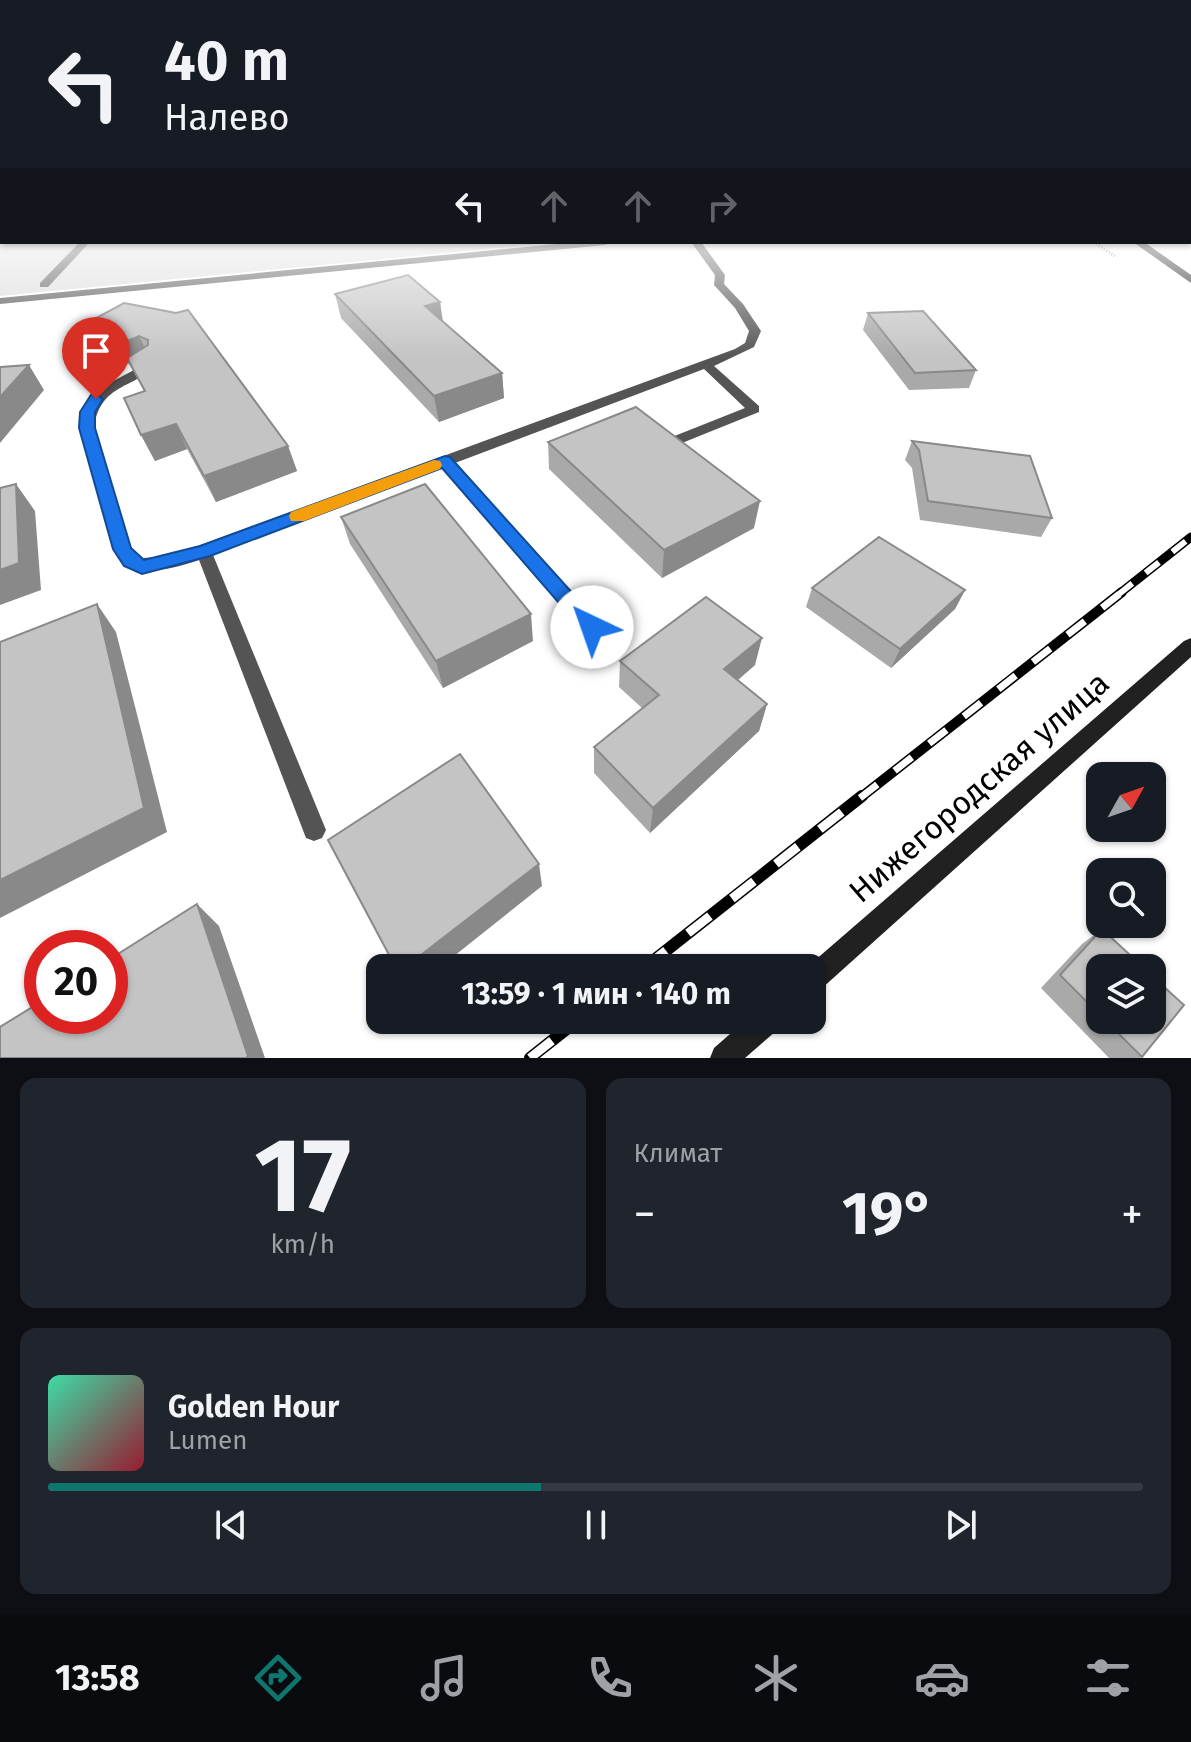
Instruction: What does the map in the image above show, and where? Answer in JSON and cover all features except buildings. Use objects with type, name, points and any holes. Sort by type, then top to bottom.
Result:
[{"type":"street","points":[[1161,258],[1191,280]]},
{"type":"street","name":"Нижегородская улица","points":[[826,968],[1191,646]]},
{"type":"street","points":[[724,1058],[751,1034]]},
{"type":"lane","points":[[44,285],[69,258]]},
{"type":"lane","points":[[0,301],[437,258]]},
{"type":"lane","points":[[151,366],[108,388],[96,399],[88,412],[87,428],[122,549],[130,561],[142,567],[204,552],[739,352],[750,345],[755,331],[739,306],[719,285],[720,275],[708,258]]},
{"type":"lane","points":[[672,442],[754,409],[705,364]]},
{"type":"lane","points":[[445,461],[592,627]]},
{"type":"lane","points":[[204,552],[314,830]]},
{"type":"shaded area","points":[[0,258],[390,258],[0,296]]},
{"type":"railway","points":[[1119,594],[1191,537]]},
{"type":"railway","points":[[860,798],[1122,592]]},
{"type":"railway","points":[[662,954],[862,796]]},
{"type":"railway","points":[[530,1058],[560,1034]]},
{"type":"slow traffic","points":[[298,516],[434,465]]},
{"type":"route","points":[[96,399],[88,412],[87,428],[122,549],[130,561],[142,567],[204,552],[445,461],[592,627]]}]
